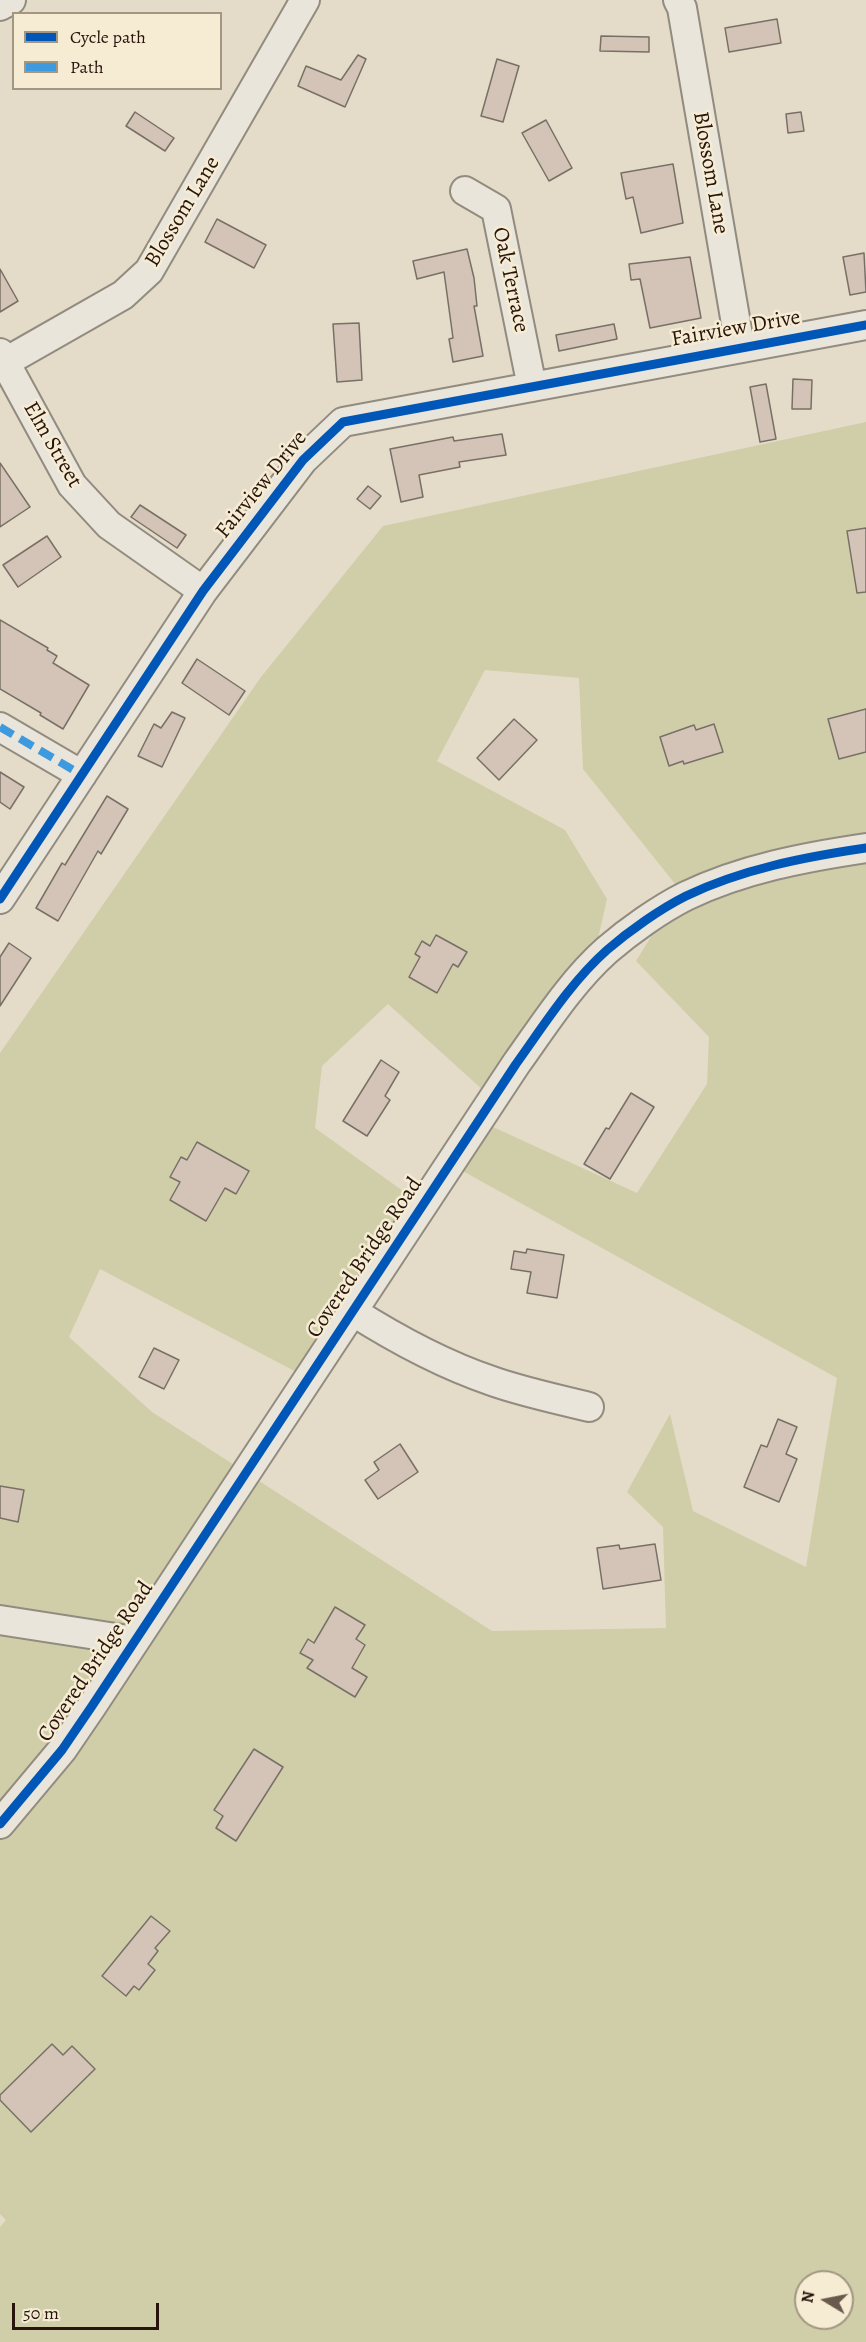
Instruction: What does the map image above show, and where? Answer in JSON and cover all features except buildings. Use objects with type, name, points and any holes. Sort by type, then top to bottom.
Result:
[{"type":"street","points":[[0,6],[11,0]]},
{"type":"street","name":"Blossom Lane","points":[[2,360],[123,295],[149,271],[305,0]]},
{"type":"street","name":"Blossom Lane","points":[[678,0],[682,8],[740,348]]},
{"type":"street","name":"Oak Terrace","points":[[465,191],[495,208],[532,387]]},
{"type":"street","name":"Fairview Drive","points":[[0,899],[203,591],[303,460],[343,422],[866,325]]},
{"type":"street","name":"Elm Street","points":[[2,360],[72,485],[109,525],[203,591]]},
{"type":"street","points":[[0,727],[82,775]]},
{"type":"street","name":"Covered Bridge Road","points":[[0,1824],[62,1750],[352,1311],[523,1055],[568,992],[606,951],[685,897],[714,885],[804,857],[866,848]]},
{"type":"street","points":[[352,1311],[417,1349],[471,1374],[589,1407]]},
{"type":"street","points":[[0,1620],[135,1641]]},
{"type":"shaded area","points":[[866,422],[866,2342],[0,2342],[0,2227],[6,2220],[0,2214],[0,1053],[261,677],[383,526]],"holes":[[[485,670],[579,678],[583,769],[680,890],[636,961],[709,1037],[707,1084],[637,1193],[480,1121],[450,1164],[837,1378],[806,1567],[693,1511],[670,1414],[627,1492],[663,1527],[666,1628],[492,1631],[152,1412],[69,1337],[100,1269],[304,1376],[417,1201],[315,1128],[322,1066],[388,1004],[495,1101],[592,965],[607,899],[565,830],[437,761]]]},
{"type":"marked path","points":[[0,727],[82,775]]},
{"type":"cycle path","points":[[0,899],[203,591],[303,460],[343,422],[866,325]]},
{"type":"cycle path","points":[[0,1824],[62,1750],[516,1064],[558,1004],[594,962],[625,935],[655,914],[707,887],[774,865],[866,848]]}]
